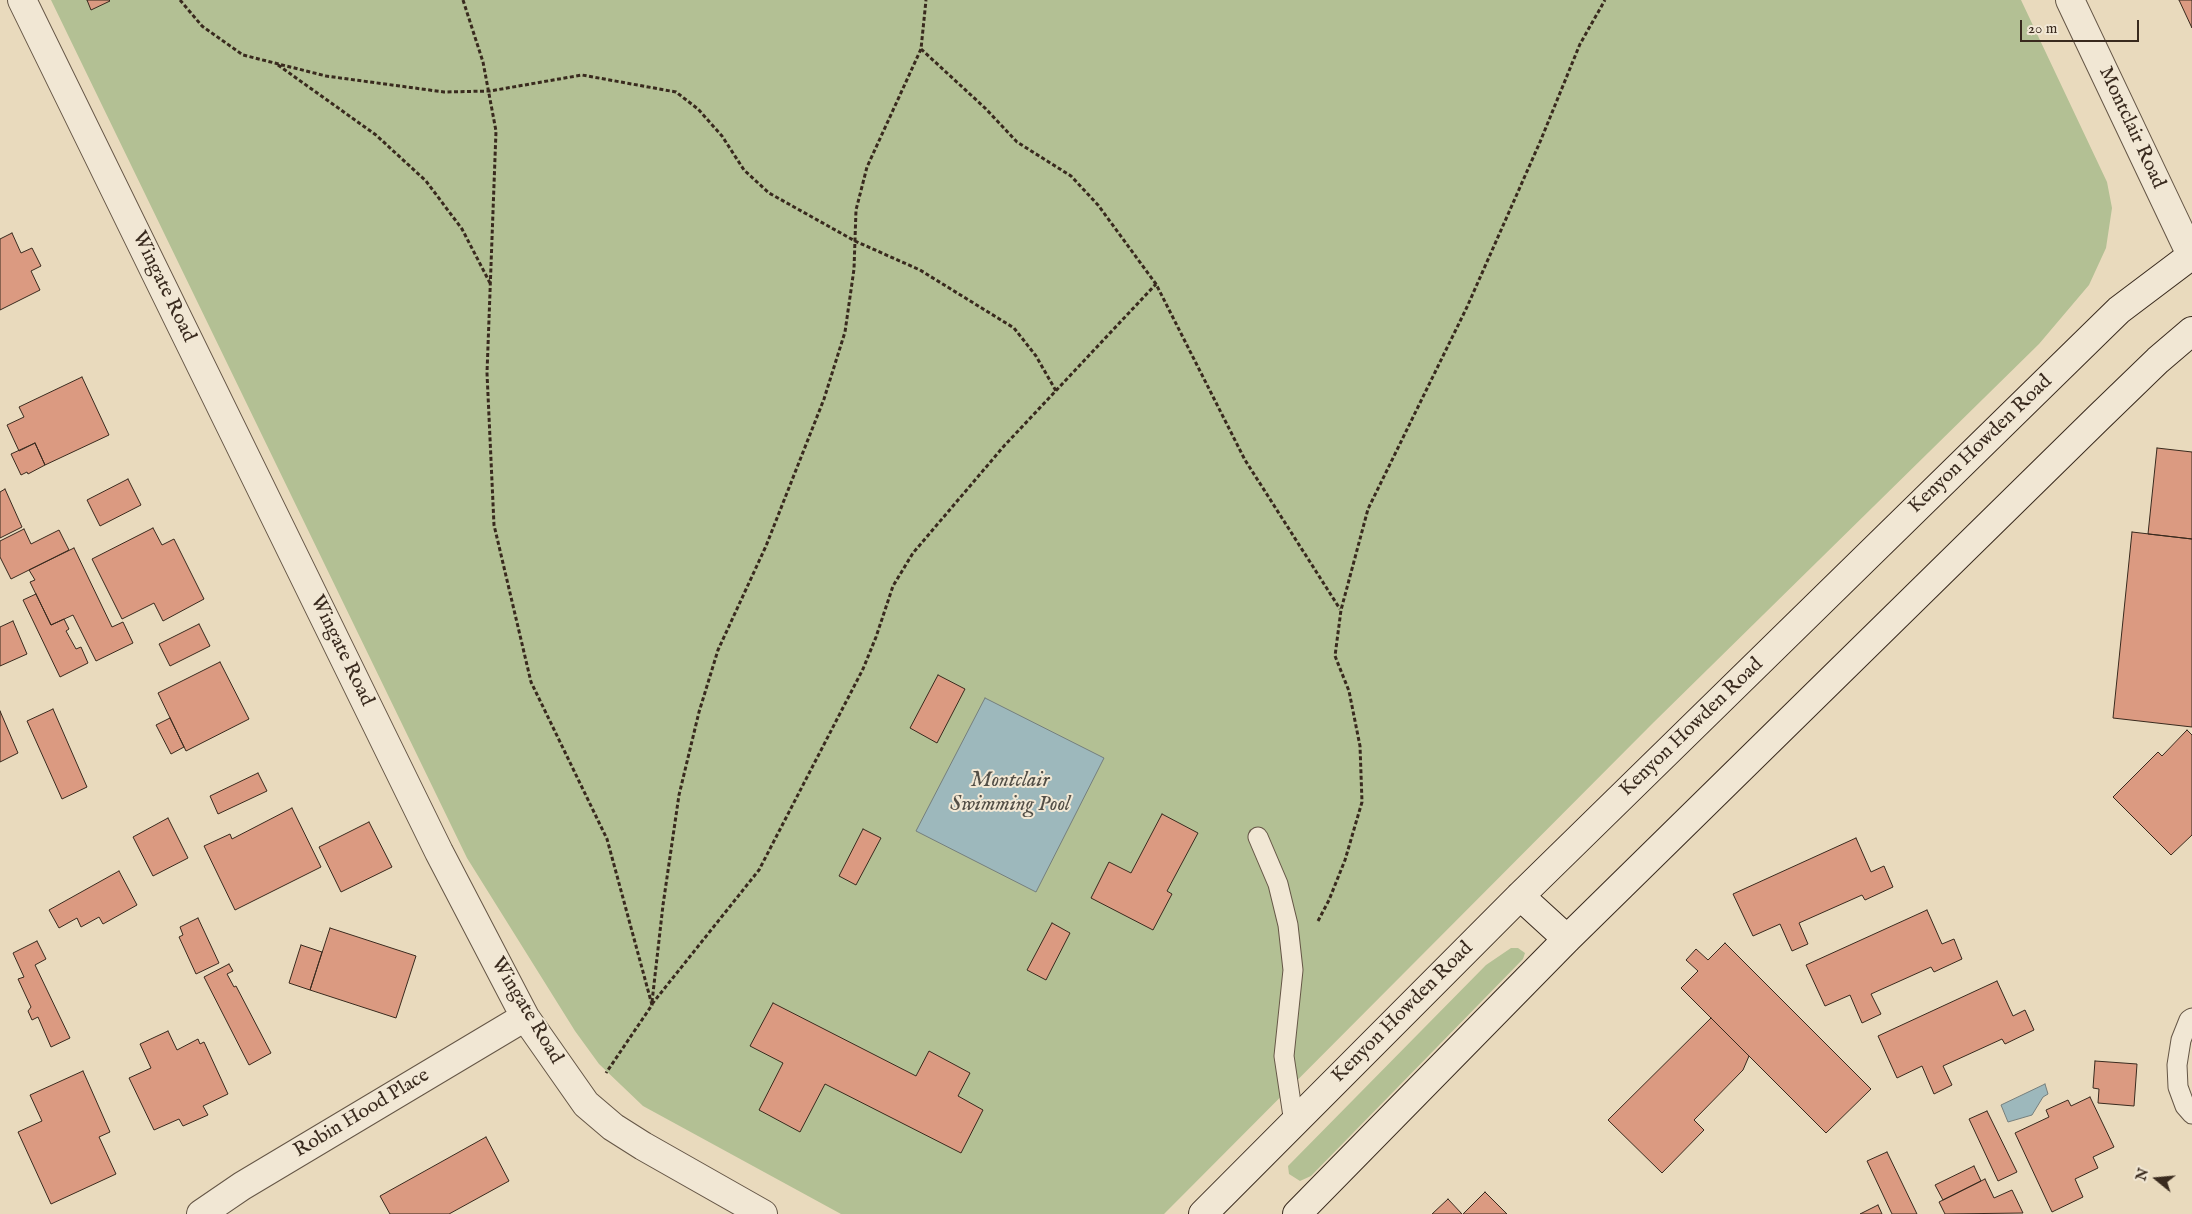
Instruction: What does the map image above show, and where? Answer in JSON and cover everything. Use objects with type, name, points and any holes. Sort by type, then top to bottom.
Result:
[{"type":"street","name":"Wingate Road","points":[[22,0],[431,834],[525,1017],[554,1061],[586,1104],[613,1127],[763,1214]]},
{"type":"street","name":"Montclair Road","points":[[2070,0],[2192,256]]},
{"type":"street","name":"Kenyon Howden Road","points":[[1217,1209],[1294,1123],[1520,896],[2119,310],[2192,256]]},
{"type":"street","points":[[1297,1214],[1567,939],[2090,426],[2158,360],[2192,331]]},
{"type":"street","points":[[1520,896],[1567,939]]},
{"type":"street","name":"Robin Hood Place","points":[[201,1214],[242,1186],[525,1017]]},
{"type":"lane","points":[[1258,836],[1278,884],[1288,925],[1292,970],[1284,1056],[1294,1123]]},
{"type":"lane","points":[[2192,1018],[2189,1020],[2181,1040],[2177,1065],[2178,1087],[2185,1106],[2192,1114]]},
{"type":"path","points":[[180,0],[202,26],[243,55],[326,76],[444,92],[490,91],[582,75],[676,92],[698,109],[722,136],[744,170],[768,193],[855,241],[920,270],[1014,328],[1036,356],[1056,391]]},
{"type":"path","points":[[463,0],[483,62],[490,91],[496,131],[487,373],[494,525],[532,682],[608,839],[652,1005]]},
{"type":"path","points":[[652,1005],[679,795],[699,712],[718,650],[766,546],[824,399],[845,332],[854,268],[856,210],[867,167],[921,48],[926,0]]},
{"type":"path","points":[[1292,970],[1329,900],[1345,860],[1362,802],[1360,746],[1349,691],[1336,656],[1341,610],[1368,509],[1467,307],[1540,142],[1580,44],[1606,0]]},
{"type":"path","points":[[921,48],[985,108],[1017,142],[1070,176],[1098,205],[1156,284],[1245,460],[1341,610]]},
{"type":"path","points":[[277,64],[376,135],[426,181],[462,229],[490,283]]},
{"type":"path","points":[[586,1104],[652,1005],[759,870],[863,669],[893,586],[912,553],[1004,446],[1156,284]]},
{"type":"green space","points":[[51,0],[2021,0],[2107,182],[2112,208],[2106,248],[2089,285],[2039,344],[1654,722],[1164,1214],[841,1214],[643,1106],[599,1064],[575,1031],[467,858]]},
{"type":"green space","points":[[1511,948],[1518,948],[1525,953],[1523,959],[1311,1176],[1300,1181],[1289,1174],[1288,1166],[1486,965]]},
{"type":"water","name":"Montclair Swimming Pool","points":[[985,698],[1104,758],[1036,892],[916,831]]},
{"type":"water","points":[[2045,1084],[2048,1094],[2043,1097],[2032,1115],[2008,1122],[2001,1105]]},
{"type":"building","points":[[87,0],[109,0],[110,1],[91,10]]},
{"type":"building","points":[[2179,0],[2192,0],[2192,28]]},
{"type":"building","points":[[12,233],[21,253],[32,248],[41,266],[31,271],[40,290],[0,310],[0,239]]},
{"type":"building","points":[[82,377],[109,435],[45,465],[35,443],[19,451],[7,425],[24,417],[19,407]]},
{"type":"building","points":[[35,443],[45,465],[28,474],[27,472],[21,475],[11,454]]},
{"type":"building","points":[[2157,448],[2192,452],[2192,539],[2148,534]]},
{"type":"building","points":[[128,479],[141,505],[100,526],[87,500]]},
{"type":"building","points":[[5,489],[22,527],[0,538],[0,492]]},
{"type":"building","points":[[153,528],[162,545],[174,539],[204,599],[163,621],[154,603],[122,619],[92,559]]},
{"type":"building","points":[[24,529],[31,544],[59,530],[69,550],[11,579],[0,557],[0,541]]},
{"type":"building","points":[[2132,532],[2192,539],[2192,727],[2113,718]]},
{"type":"building","points":[[74,548],[112,627],[123,622],[133,643],[96,661],[73,615],[51,625],[30,582],[35,580],[29,570]]},
{"type":"building","points":[[36,594],[51,625],[64,619],[69,629],[66,631],[76,649],[81,647],[88,663],[60,677],[23,600]]},
{"type":"building","points":[[13,621],[27,654],[0,666],[0,627]]},
{"type":"building","points":[[199,624],[210,646],[170,666],[159,644]]},
{"type":"building","points":[[220,662],[249,719],[186,751],[158,693]]},
{"type":"building","points":[[938,675],[965,689],[937,743],[910,728]]},
{"type":"building","points":[[53,709],[87,787],[62,799],[27,721]]},
{"type":"building","points":[[0,711],[18,753],[0,762]]},
{"type":"building","points":[[170,718],[184,747],[171,754],[156,725]]},
{"type":"building","points":[[2187,730],[2192,735],[2192,835],[2171,855],[2113,797],[2158,752],[2162,756]]},
{"type":"building","points":[[258,773],[267,791],[218,814],[210,796]]},
{"type":"building","points":[[292,808],[321,867],[235,910],[204,846],[230,834],[232,839]]},
{"type":"building","points":[[1162,814],[1198,833],[1167,891],[1172,894],[1153,930],[1091,898],[1109,862],[1131,873]]},
{"type":"building","points":[[168,818],[188,858],[153,876],[133,837]]},
{"type":"building","points":[[369,822],[392,867],[341,892],[319,847]]},
{"type":"building","points":[[863,829],[881,838],[856,885],[839,876]]},
{"type":"building","points":[[1856,838],[1871,872],[1884,866],[1893,887],[1865,900],[1862,895],[1799,923],[1808,944],[1792,951],[1780,924],[1753,936],[1733,894]]},
{"type":"building","points":[[119,871],[137,905],[103,924],[99,917],[81,927],[77,918],[59,928],[49,910]]},
{"type":"building","points":[[1927,910],[1942,944],[1954,939],[1962,959],[1934,972],[1931,967],[1871,994],[1881,1014],[1862,1023],[1850,995],[1825,1006],[1806,965]]},
{"type":"building","points":[[198,918],[219,963],[196,974],[179,937],[183,935],[180,927]]},
{"type":"building","points":[[1052,923],[1070,933],[1046,980],[1027,970]]},
{"type":"building","points":[[330,928],[416,956],[396,1018],[310,990]]},
{"type":"building","points":[[37,941],[46,959],[35,965],[70,1038],[51,1047],[38,1017],[32,1020],[28,1011],[31,1007],[18,979],[24,977],[13,953]]},
{"type":"building","points":[[1725,943],[1871,1089],[1826,1133],[1681,988],[1698,971],[1686,960],[1696,949],[1708,960]]},
{"type":"building","points":[[301,945],[322,952],[310,990],[289,983]]},
{"type":"building","points":[[229,964],[233,971],[227,974],[234,987],[236,986],[271,1053],[249,1065],[204,977]]},
{"type":"building","points":[[1997,981],[2013,1016],[2025,1010],[2034,1030],[2005,1044],[2002,1039],[1943,1066],[1952,1085],[1934,1094],[1922,1066],[1897,1078],[1878,1036]]},
{"type":"building","points":[[773,1003],[916,1076],[929,1051],[970,1073],[958,1096],[983,1110],[961,1153],[825,1084],[800,1132],[759,1110],[783,1063],[750,1046]]},
{"type":"building","points":[[1711,1018],[1749,1056],[1743,1070],[1694,1120],[1704,1130],[1662,1173],[1608,1120]]},
{"type":"building","points":[[168,1031],[177,1050],[198,1039],[200,1044],[204,1042],[228,1094],[203,1106],[208,1115],[183,1126],[179,1119],[154,1130],[129,1078],[151,1068],[140,1044]]},
{"type":"building","points":[[2095,1061],[2137,1064],[2134,1106],[2098,1103],[2099,1089],[2093,1088]]},
{"type":"building","points":[[83,1071],[110,1132],[99,1137],[116,1174],[51,1204],[18,1132],[42,1121],[30,1095]]},
{"type":"building","points":[[2090,1097],[2114,1147],[2093,1157],[2098,1168],[2075,1179],[2083,1197],[2052,1212],[2015,1133],[2049,1117],[2046,1110],[2068,1100],[2071,1106]]},
{"type":"building","points":[[1987,1111],[2017,1172],[1998,1181],[1969,1119]]},
{"type":"building","points":[[486,1137],[509,1181],[449,1214],[390,1214],[380,1196]]},
{"type":"building","points":[[1887,1152],[1917,1214],[1892,1214],[1867,1161]]},
{"type":"building","points":[[1974,1166],[1981,1181],[1943,1200],[1935,1185]]},
{"type":"building","points":[[1985,1179],[1994,1198],[2012,1190],[2023,1213],[1945,1214],[1939,1202]]},
{"type":"building","points":[[1485,1192],[1507,1214],[1463,1214]]},
{"type":"building","points":[[1448,1199],[1462,1214],[1432,1214]]},
{"type":"building","points":[[1878,1205],[1882,1214],[1860,1214]]}]
